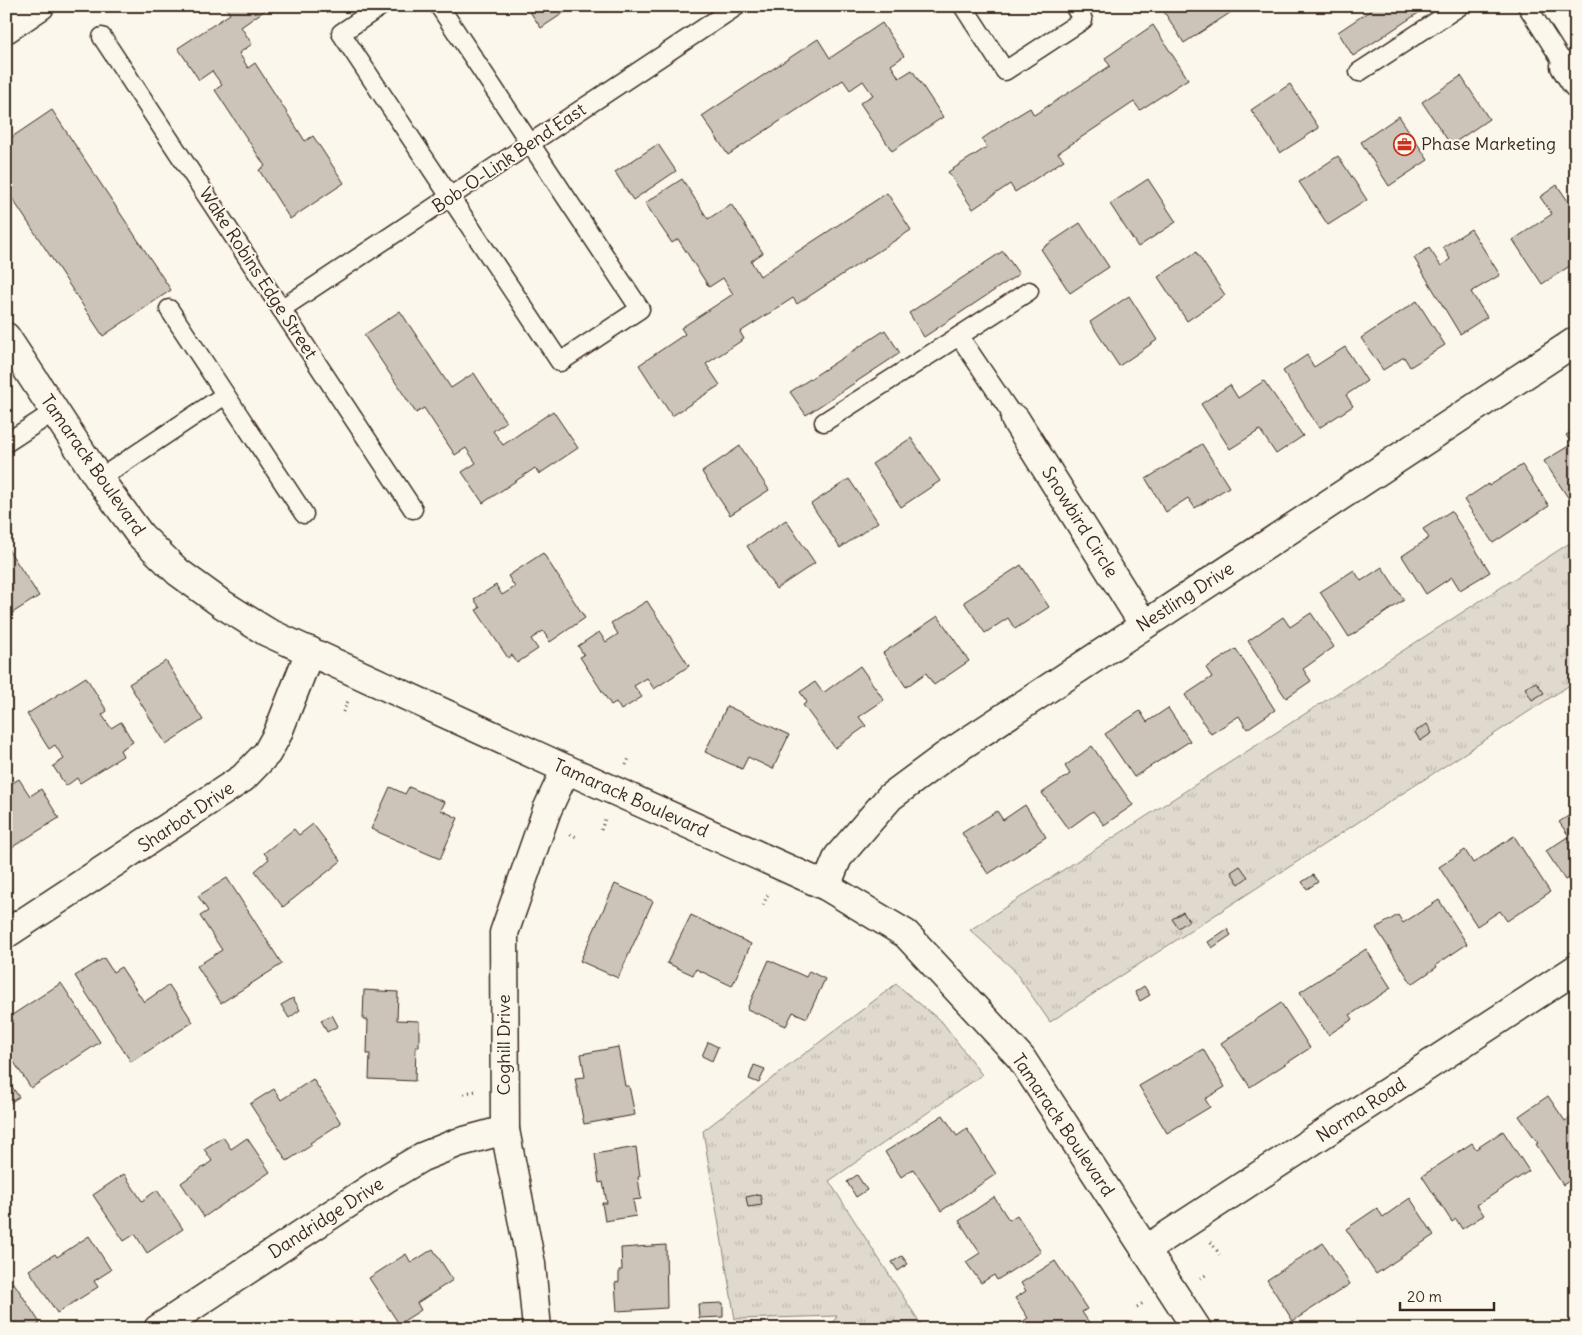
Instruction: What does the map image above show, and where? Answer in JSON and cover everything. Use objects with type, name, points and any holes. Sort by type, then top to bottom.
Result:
[{"type":"street","points":[[6,29],[40,6]]},
{"type":"street","name":"Tamarack Boulevard","points":[[6,337],[99,480],[140,535],[178,572],[222,604],[267,632],[826,886],[906,934],[1021,1058],[1197,1329]]},
{"type":"street","name":"Nestling Drive","points":[[826,886],[838,856],[890,797],[944,757],[1576,341]]},
{"type":"street","name":"Snowbird Circle","points":[[1015,419],[1144,624]]},
{"type":"street","name":"Sharbot Drive","points":[[6,934],[201,808],[243,778],[267,753],[277,735],[310,652]]},
{"type":"street","name":"Coghill Drive","points":[[537,1329],[531,1264],[505,1130],[504,933],[547,810],[566,769]]},
{"type":"street","name":"Norma Road","points":[[1145,1250],[1576,970]]},
{"type":"street","name":"Dandridge Drive","points":[[158,1329],[385,1179],[422,1157],[463,1140],[505,1130]]},
{"type":"lane","points":[[381,6],[341,33],[560,362],[640,309],[439,6]]},
{"type":"lane","name":"Bob-O-Link Bend East","points":[[281,309],[737,6]]},
{"type":"lane","points":[[963,6],[1005,71],[1083,20],[1074,6]]},
{"type":"lane","points":[[1359,72],[1460,6]]},
{"type":"lane","points":[[1527,6],[1570,74]]},
{"type":"lane","name":"Wake Robins Edge Street","points":[[102,37],[413,509]]},
{"type":"lane","points":[[824,422],[1029,291]]},
{"type":"lane","points":[[169,309],[304,514]]},
{"type":"lane","points":[[959,336],[1015,419]]},
{"type":"lane","points":[[99,480],[225,395]]},
{"type":"lane","points":[[6,443],[55,411]]},
{"type":"path","points":[[343,712],[349,698]]},
{"type":"path","points":[[601,830],[607,816]]},
{"type":"path","points":[[763,905],[769,891]]},
{"type":"path","points":[[464,1093],[476,1091]]},
{"type":"path","points":[[1211,1242],[1220,1255]]},
{"type":"green space","points":[[1576,539],[1576,681],[1050,1022],[1013,969],[970,930]]},
{"type":"green space","points":[[896,984],[943,1023],[982,1075],[829,1181],[924,1329],[829,1329],[837,1316],[735,1319],[703,1131]]},
{"type":"building","points":[[225,6],[271,6],[241,27],[252,44],[239,53],[248,68],[255,63],[305,141],[313,136],[344,183],[290,219],[259,170],[265,166],[215,90],[222,85],[212,71],[199,80],[178,48],[230,14]]},
{"type":"building","points":[[526,6],[574,6],[541,28]]},
{"type":"building","points":[[602,6],[614,6],[606,12]]},
{"type":"building","points":[[1169,6],[1239,7],[1184,43],[1163,10]]},
{"type":"building","points":[[1377,6],[1429,6],[1353,56],[1338,32]]},
{"type":"building","points":[[882,23],[904,56],[891,65],[899,78],[912,70],[943,117],[892,151],[860,103],[873,95],[863,81],[850,90],[843,80],[728,155],[702,116],[818,39],[830,58]]},
{"type":"building","points":[[1153,25],[1188,79],[1140,110],[1134,102],[1058,153],[1064,160],[1015,192],[1010,184],[973,209],[948,172],[987,147],[982,139],[1005,123],[1030,108],[1034,115],[1110,66],[1105,58]]},
{"type":"building","points":[[1461,76],[1489,119],[1451,145],[1422,102]]},
{"type":"building","points":[[1290,84],[1319,128],[1280,153],[1251,110]]},
{"type":"building","points":[[52,110],[171,290],[103,336],[6,189],[6,141]]},
{"type":"building","points":[[1399,116],[1428,160],[1389,186],[1361,142]]},
{"type":"building","points":[[658,144],[676,171],[633,200],[615,172]]},
{"type":"building","points":[[1338,156],[1367,200],[1328,225],[1299,182]]},
{"type":"building","points":[[682,179],[708,219],[731,204],[763,253],[751,261],[760,276],[887,193],[911,230],[797,304],[793,298],[740,332],[744,339],[706,364],[720,385],[672,416],[639,365],[685,334],[681,328],[733,294],[723,278],[709,287],[678,239],[672,243],[645,203]]},
{"type":"building","points":[[1148,179],[1176,222],[1138,247],[1110,204]]},
{"type":"building","points":[[1557,185],[1576,213],[1576,262],[1542,284],[1513,240],[1552,214],[1540,197]]},
{"type":"building","points":[[1080,223],[1109,267],[1070,293],[1041,249]]},
{"type":"building","points":[[1471,229],[1500,275],[1471,292],[1487,317],[1460,334],[1414,258],[1429,248],[1441,266],[1450,259],[1443,247]]},
{"type":"building","points":[[1003,251],[1019,274],[924,337],[909,313]]},
{"type":"building","points":[[1196,252],[1225,295],[1187,321],[1158,277]]},
{"type":"building","points":[[1129,296],[1157,340],[1119,366],[1090,322]]},
{"type":"building","points":[[1417,301],[1445,345],[1410,367],[1404,357],[1383,370],[1361,338]]},
{"type":"building","points":[[400,311],[451,388],[474,373],[506,422],[493,431],[503,445],[553,411],[578,448],[539,474],[535,468],[483,503],[462,472],[476,463],[466,448],[455,455],[424,408],[416,413],[364,335]]},
{"type":"building","points":[[885,330],[900,353],[806,415],[790,392]]},
{"type":"building","points":[[1345,347],[1367,381],[1346,395],[1353,406],[1319,428],[1283,371],[1307,355],[1314,367]]},
{"type":"building","points":[[1264,381],[1303,436],[1276,454],[1260,430],[1230,449],[1201,404],[1230,385],[1238,398]]},
{"type":"building","points":[[1576,429],[1576,495],[1569,499],[1544,461],[1572,444],[1566,435]]},
{"type":"building","points":[[911,438],[940,481],[901,507],[872,464]]},
{"type":"building","points":[[1202,444],[1229,487],[1195,508],[1188,498],[1166,512],[1146,479]]},
{"type":"building","points":[[740,446],[769,490],[730,515],[702,472]]},
{"type":"building","points":[[1522,465],[1549,506],[1493,543],[1464,500]]},
{"type":"building","points":[[849,479],[878,522],[840,548],[811,504]]},
{"type":"building","points":[[1451,511],[1490,572],[1460,590],[1452,577],[1426,594],[1402,556],[1429,538],[1423,529]]},
{"type":"building","points":[[786,520],[815,563],[776,589],[747,546]]},
{"type":"building","points":[[6,546],[39,596],[6,617]]},
{"type":"building","points":[[543,553],[585,618],[550,642],[543,631],[531,639],[538,649],[517,663],[512,655],[508,658],[476,610],[480,608],[474,599],[496,585],[502,595],[515,587],[508,576]]},
{"type":"building","points":[[1021,565],[1049,607],[1015,629],[1008,618],[985,633],[964,602]]},
{"type":"building","points":[[1382,567],[1404,600],[1349,637],[1320,592],[1354,570],[1361,581]]},
{"type":"building","points":[[647,601],[689,666],[654,689],[647,678],[634,686],[642,697],[621,710],[616,702],[611,705],[580,657],[584,655],[578,646],[599,632],[606,642],[618,634],[611,623]]},
{"type":"building","points":[[1311,613],[1334,647],[1303,669],[1311,681],[1286,698],[1248,641],[1283,617],[1290,627]]},
{"type":"building","points":[[938,616],[969,661],[934,685],[926,673],[906,687],[883,653]]},
{"type":"building","points":[[1236,649],[1275,710],[1247,729],[1239,716],[1211,734],[1185,695],[1212,677],[1206,668]]},
{"type":"building","points":[[166,661],[203,720],[166,744],[129,684]]},
{"type":"building","points":[[860,666],[884,700],[859,717],[866,726],[835,748],[803,705],[807,702],[800,692],[815,682],[823,693]]},
{"type":"building","points":[[86,677],[107,711],[102,715],[111,728],[121,722],[133,742],[120,750],[123,756],[80,783],[77,778],[66,786],[53,766],[64,759],[55,745],[49,749],[27,714]]},
{"type":"building","points":[[1536,682],[1544,693],[1532,700],[1525,688]]},
{"type":"building","points":[[727,706],[789,735],[773,769],[748,757],[742,769],[705,752]]},
{"type":"building","points":[[1168,708],[1190,741],[1134,777],[1105,734],[1140,711],[1147,722]]},
{"type":"building","points":[[1427,724],[1432,733],[1420,741],[1415,732]]},
{"type":"building","points":[[1092,746],[1133,805],[1104,825],[1093,811],[1068,829],[1042,793],[1070,774],[1065,766]]},
{"type":"building","points":[[19,779],[30,796],[41,789],[59,818],[6,851],[6,787]]},
{"type":"building","points":[[390,787],[405,794],[409,787],[445,802],[441,810],[458,818],[440,859],[371,829]]},
{"type":"building","points":[[1025,805],[1046,837],[988,874],[962,833],[997,811],[1003,820]]},
{"type":"building","points":[[1576,811],[1576,874],[1565,880],[1546,851],[1569,836],[1559,822]]},
{"type":"building","points":[[313,824],[341,861],[283,907],[255,871],[269,859],[264,853],[294,829],[299,835]]},
{"type":"building","points":[[1514,836],[1550,892],[1507,921],[1500,911],[1477,926],[1439,867],[1465,850],[1473,863]]},
{"type":"building","points":[[1240,866],[1248,877],[1239,884],[1231,872]]},
{"type":"building","points":[[1313,875],[1318,882],[1307,889],[1302,882]]},
{"type":"building","points":[[227,878],[282,964],[221,1003],[197,966],[222,950],[200,916],[208,911],[198,896]]},
{"type":"building","points":[[615,884],[653,901],[618,978],[580,961]]},
{"type":"building","points":[[1439,900],[1467,944],[1412,984],[1376,928],[1398,915],[1403,923]]},
{"type":"building","points":[[1183,912],[1189,921],[1178,928],[1172,919]]},
{"type":"building","points":[[691,915],[751,944],[732,986],[696,969],[693,975],[667,963]]},
{"type":"building","points":[[1227,929],[1231,935],[1212,948],[1208,942]]},
{"type":"building","points":[[1366,949],[1391,988],[1350,1015],[1353,1019],[1328,1035],[1300,992]]},
{"type":"building","points":[[104,958],[113,972],[121,967],[144,1002],[169,985],[193,1022],[131,1062],[75,976]]},
{"type":"building","points":[[769,960],[806,977],[809,971],[825,979],[807,1018],[793,1012],[786,1026],[747,1009]]},
{"type":"building","points":[[61,983],[100,1042],[31,1088],[6,1050],[6,1019]]},
{"type":"building","points":[[1144,986],[1150,995],[1140,1001],[1135,992]]},
{"type":"building","points":[[364,990],[398,992],[397,1020],[419,1021],[419,1047],[416,1047],[415,1081],[369,1079],[370,1054],[367,1054],[368,1020],[363,1020]]},
{"type":"building","points":[[293,998],[300,1010],[289,1018],[281,1005]]},
{"type":"building","points":[[1281,1003],[1310,1048],[1250,1087],[1221,1043]]},
{"type":"building","points":[[332,1015],[338,1026],[327,1032],[321,1020]]},
{"type":"building","points":[[708,1042],[718,1047],[712,1061],[702,1056]]},
{"type":"building","points":[[618,1047],[625,1086],[629,1086],[635,1115],[584,1124],[575,1078],[585,1077],[581,1054]]},
{"type":"building","points":[[1203,1049],[1225,1087],[1205,1099],[1210,1107],[1167,1133],[1139,1086]]},
{"type":"building","points":[[754,1065],[765,1069],[759,1083],[749,1079]]},
{"type":"building","points":[[6,1078],[19,1097],[6,1105]]},
{"type":"building","points":[[313,1079],[341,1123],[287,1161],[250,1104],[274,1089],[281,1100]]},
{"type":"building","points":[[1548,1096],[1565,1121],[1576,1114],[1576,1176],[1563,1185],[1536,1144],[1538,1143],[1519,1116]]},
{"type":"building","points":[[943,1115],[957,1136],[967,1129],[996,1174],[941,1211],[913,1169],[901,1177],[885,1152]]},
{"type":"building","points":[[1503,1131],[1529,1171],[1477,1205],[1484,1215],[1462,1229],[1456,1219],[1452,1222],[1422,1176],[1472,1143],[1476,1149]]},
{"type":"building","points":[[223,1137],[231,1149],[247,1138],[270,1172],[204,1217],[181,1183],[212,1161],[204,1149]]},
{"type":"building","points":[[636,1147],[641,1199],[633,1200],[636,1216],[605,1221],[602,1203],[607,1203],[603,1182],[599,1183],[595,1154]]},
{"type":"building","points":[[124,1174],[142,1201],[157,1190],[183,1229],[147,1253],[135,1234],[124,1241],[93,1195]]},
{"type":"building","points":[[857,1175],[867,1190],[856,1197],[847,1182]]},
{"type":"building","points":[[760,1194],[762,1205],[748,1207],[746,1197]]},
{"type":"building","points":[[994,1197],[1009,1220],[1017,1215],[1041,1252],[997,1280],[994,1275],[981,1283],[966,1262],[980,1253],[959,1221]]},
{"type":"building","points":[[1410,1198],[1434,1235],[1376,1274],[1346,1229],[1377,1208],[1383,1217]]},
{"type":"building","points":[[89,1236],[111,1270],[94,1281],[98,1287],[57,1313],[29,1270],[55,1254],[57,1257]]},
{"type":"building","points":[[1323,1243],[1350,1284],[1293,1321],[1267,1280]]},
{"type":"building","points":[[666,1245],[667,1308],[617,1311],[615,1283],[619,1282],[619,1270],[622,1270],[621,1248]]},
{"type":"building","points":[[433,1249],[453,1280],[417,1303],[421,1310],[399,1324],[369,1278],[406,1254],[411,1263]]},
{"type":"building","points":[[902,1256],[908,1264],[898,1271],[892,1262]]},
{"type":"building","points":[[1055,1261],[1087,1309],[1082,1312],[1092,1327],[1089,1329],[1020,1329],[1018,1325],[1028,1318],[1015,1298],[1026,1291],[1021,1283]]},
{"type":"building","points":[[14,1283],[40,1323],[32,1329],[6,1329],[6,1288]]},
{"type":"building","points":[[723,1303],[723,1317],[699,1318],[698,1304]]},
{"type":"place","name":"Phase Marketing","points":[[1405,144]]}]
